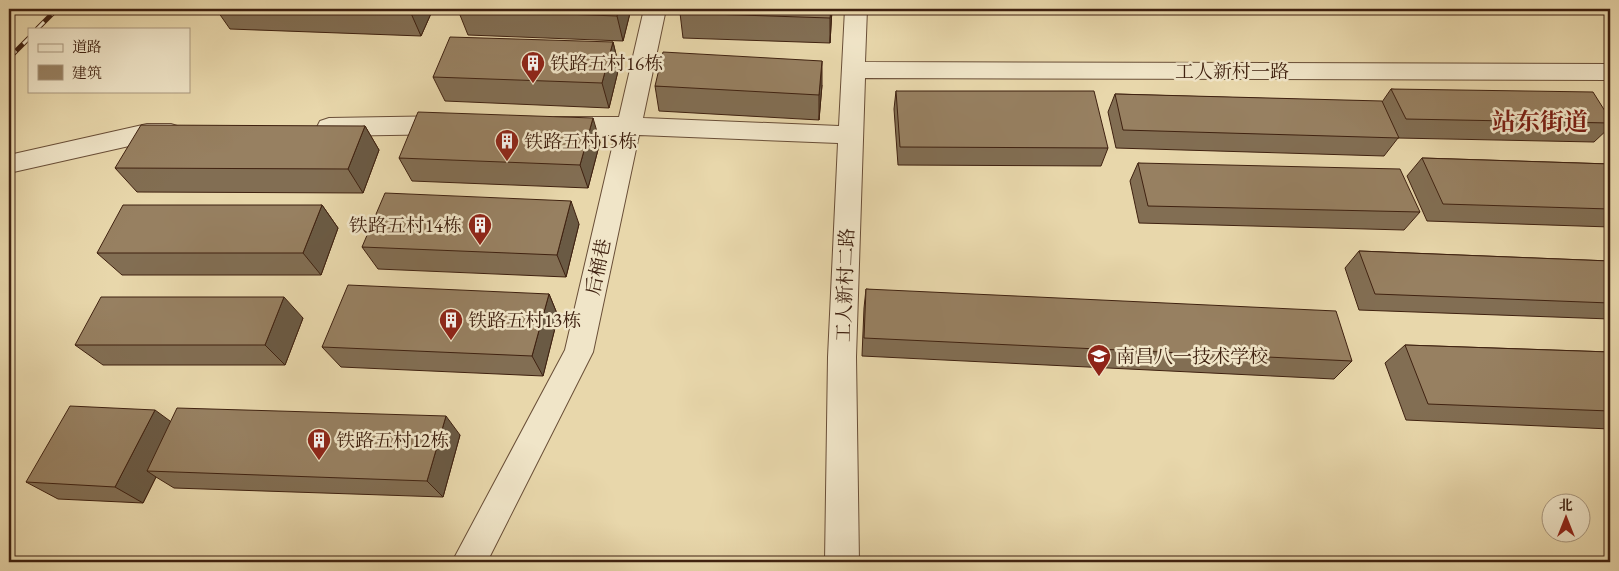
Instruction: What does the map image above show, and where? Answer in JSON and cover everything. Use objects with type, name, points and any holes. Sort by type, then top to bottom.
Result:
[{"type":"street","name":"后桶巷","points":[[469,562],[579,352],[655,9]]},
{"type":"street","name":"工人新村二路","points":[[842,562],[842,357],[856,9]]},
{"type":"street","name":"工人新村一路","points":[[853,70],[1610,72]]},
{"type":"street","points":[[303,128],[470,125]]},
{"type":"street","points":[[529,126],[629,126],[850,135]]},
{"type":"street","points":[[9,164],[147,133],[196,132]]},
{"type":"building","points":[[349,9],[411,9],[410,11]]},
{"type":"building","points":[[459,9],[619,9],[617,16]]},
{"type":"building","points":[[680,9],[831,9],[830,18],[680,13]]},
{"type":"building","points":[[450,37],[613,42],[602,83],[433,77]]},
{"type":"building","points":[[663,52],[822,61],[819,95],[655,86]]},
{"type":"building","points":[[1391,89],[1593,92],[1610,119],[1610,123],[1406,119]]},
{"type":"building","points":[[896,91],[1094,91],[1108,148],[900,147]]},
{"type":"building","points":[[1115,94],[1382,101],[1399,138],[1123,130]]},
{"type":"building","points":[[418,112],[593,118],[580,165],[399,158]]},
{"type":"building","points":[[141,125],[365,126],[348,169],[115,168]]},
{"type":"building","points":[[1422,158],[1610,164],[1610,209],[1443,204]]},
{"type":"building","points":[[1138,163],[1400,169],[1420,212],[1148,206]]},
{"type":"building","points":[[385,193],[571,201],[557,255],[362,247]]},
{"type":"building","points":[[123,205],[322,205],[303,253],[97,253]]},
{"type":"building","points":[[1359,251],[1610,261],[1610,303],[1375,294]]},
{"type":"building","points":[[348,285],[549,294],[532,356],[322,347]]},
{"type":"building","points":[[866,289],[1336,311],[1352,361],[864,338]]},
{"type":"building","points":[[101,297],[284,297],[265,345],[75,345]]},
{"type":"building","points":[[1405,345],[1610,352],[1610,411],[1428,404]]},
{"type":"building","points":[[70,406],[155,410],[115,487],[26,482]]},
{"type":"building","name":"铁路五村12栋","points":[[177,408],[446,416],[427,481],[147,471]]},
{"type":"building","points":[[21,557],[157,562],[18,562]]},
{"type":"railway","points":[[38,28],[57,9]]},
{"type":"railway","points":[[9,58],[28,39]]},
{"type":"place","name":"铁路五村16栋","points":[[533,84]]},
{"type":"place","name":"铁路五村15栋","points":[[507,162]]},
{"type":"place","name":"铁路五村14栋","points":[[480,246]]},
{"type":"place","name":"铁路五村13栋","points":[[451,341]]},
{"type":"place","name":"南昌八一技术学校","points":[[1099,377]]},
{"type":"place","name":"铁路五村12栋","points":[[319,461]]},
{"type":"district","name":"站东街道","points":[[1540,121]]}]
